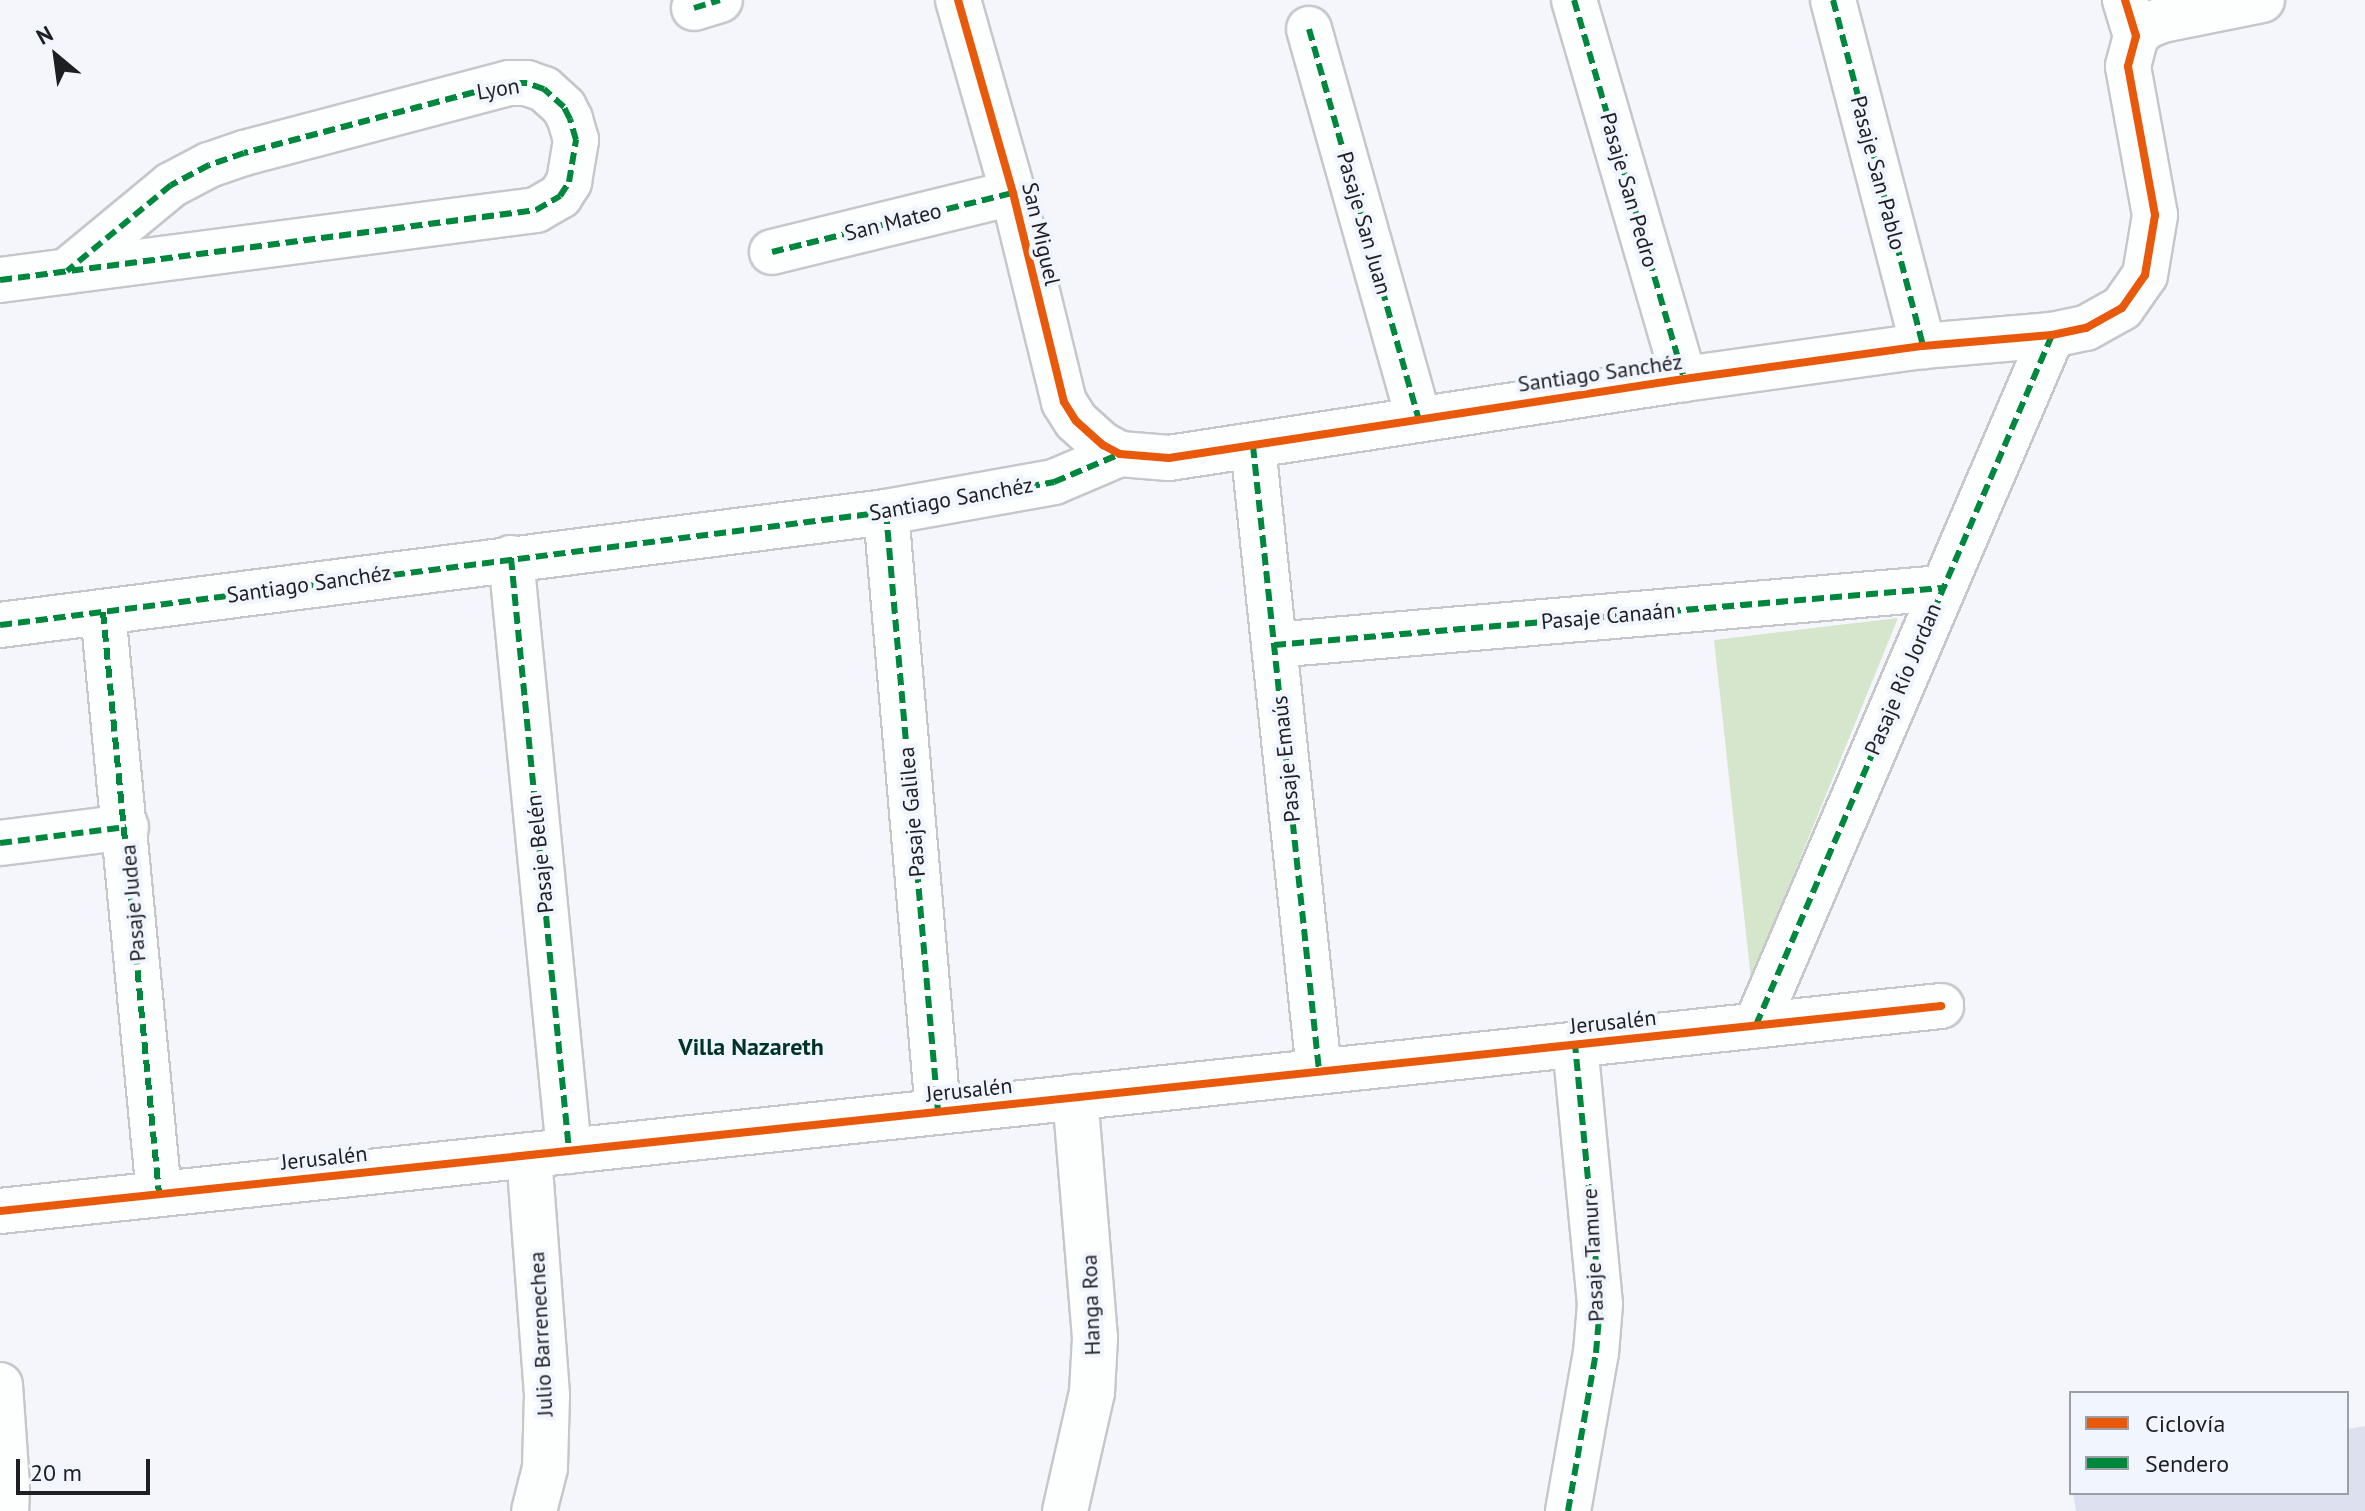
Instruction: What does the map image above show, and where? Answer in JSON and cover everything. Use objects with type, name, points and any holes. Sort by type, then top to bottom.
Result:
[{"type":"street","name":"San Miguel","points":[[958,0],[1013,193],[1064,402],[1088,434],[1120,454]]},
{"type":"street","name":"Pasaje San Pedro","points":[[1574,0],[1684,379]]},
{"type":"street","name":"Pasaje San Pablo","points":[[1833,0],[1923,346]]},
{"type":"street","points":[[2069,332],[2122,308],[2145,275],[2155,215],[2128,66],[2130,18],[2147,26],[2162,20],[2262,0]]},
{"type":"street","name":"Pasaje San Juan","points":[[1309,29],[1418,417]]},
{"type":"street","name":"Lyon","points":[[0,280],[536,210],[560,196],[569,182],[576,140],[564,107],[544,89],[527,83],[509,83],[209,165],[171,185],[67,271]]},
{"type":"street","name":"San Mateo","points":[[772,252],[1013,193]]},
{"type":"street","name":"Santiago Sanchéz","points":[[0,625],[886,512],[1054,482],[1120,454],[1169,458],[1418,417],[1684,379],[1923,346],[2069,332]]},
{"type":"street","name":"Pasaje Río Jordan","points":[[1756,1025],[1942,588],[2069,332]]},
{"type":"street","name":"Pasaje Emaús","points":[[1253,446],[1319,1071]]},
{"type":"street","name":"Pasaje Galilea","points":[[886,512],[938,1111]]},
{"type":"street","name":"Pasaje Belén","points":[[511,558],[549,1153]]},
{"type":"street","name":"Pasaje Canaán","points":[[1274,645],[1942,588]]},
{"type":"street","name":"Pasaje Judea","points":[[103,612],[159,1194]]},
{"type":"street","points":[[0,843],[126,827]]},
{"type":"street","name":"Jerusalén","points":[[0,1211],[1941,1006]]},
{"type":"street","name":"Pasaje Tamure","points":[[1568,1511],[1596,1353],[1600,1304],[1575,1045]]},
{"type":"street","name":"Hanga Roa","points":[[1065,1511],[1092,1392],[1095,1338],[1075,1097]]},
{"type":"street","name":"Julio Barrenechea","points":[[534,1511],[545,1468],[549,1153]]},
{"type":"street","points":[[0,1385],[6,1511]]},
{"type":"green space","points":[[1898,618],[1751,979],[1714,640]]},
{"type":"building","points":[[2365,1426],[2365,1511],[2076,1511],[2073,1495],[2349,1495],[2349,1429]]},
{"type":"marked path","points":[[694,8],[720,0]]},
{"type":"marked path","points":[[1574,0],[1684,379]]},
{"type":"marked path","points":[[1833,0],[1923,346]]},
{"type":"marked path","points":[[1309,29],[1418,417]]},
{"type":"marked path","points":[[0,280],[536,210],[560,196],[569,182],[576,140],[564,107],[544,89],[527,83],[509,83],[209,165],[171,185],[67,271]]},
{"type":"marked path","points":[[772,252],[1013,193]]},
{"type":"marked path","points":[[1756,1025],[2052,335]]},
{"type":"marked path","points":[[1253,446],[1319,1071]]},
{"type":"marked path","points":[[0,625],[886,512],[1054,482],[1120,454]]},
{"type":"marked path","points":[[886,512],[938,1111]]},
{"type":"marked path","points":[[511,558],[569,1151]]},
{"type":"marked path","points":[[1274,645],[1942,588]]},
{"type":"marked path","points":[[103,612],[159,1194]]},
{"type":"marked path","points":[[0,843],[126,827]]},
{"type":"marked path","points":[[1568,1511],[1596,1353],[1600,1304],[1575,1045]]},
{"type":"cycle path","points":[[958,0],[1013,193],[1064,402],[1076,421],[1103,445],[1120,454],[1169,458],[1684,379],[1923,346],[2052,335],[2086,328],[2122,308],[2145,275],[2155,215],[2128,66],[2136,36],[2125,0]]},
{"type":"cycle path","points":[[0,1211],[1941,1006]]},
{"type":"district","name":"Villa Nazareth","points":[[751,1047]]}]
